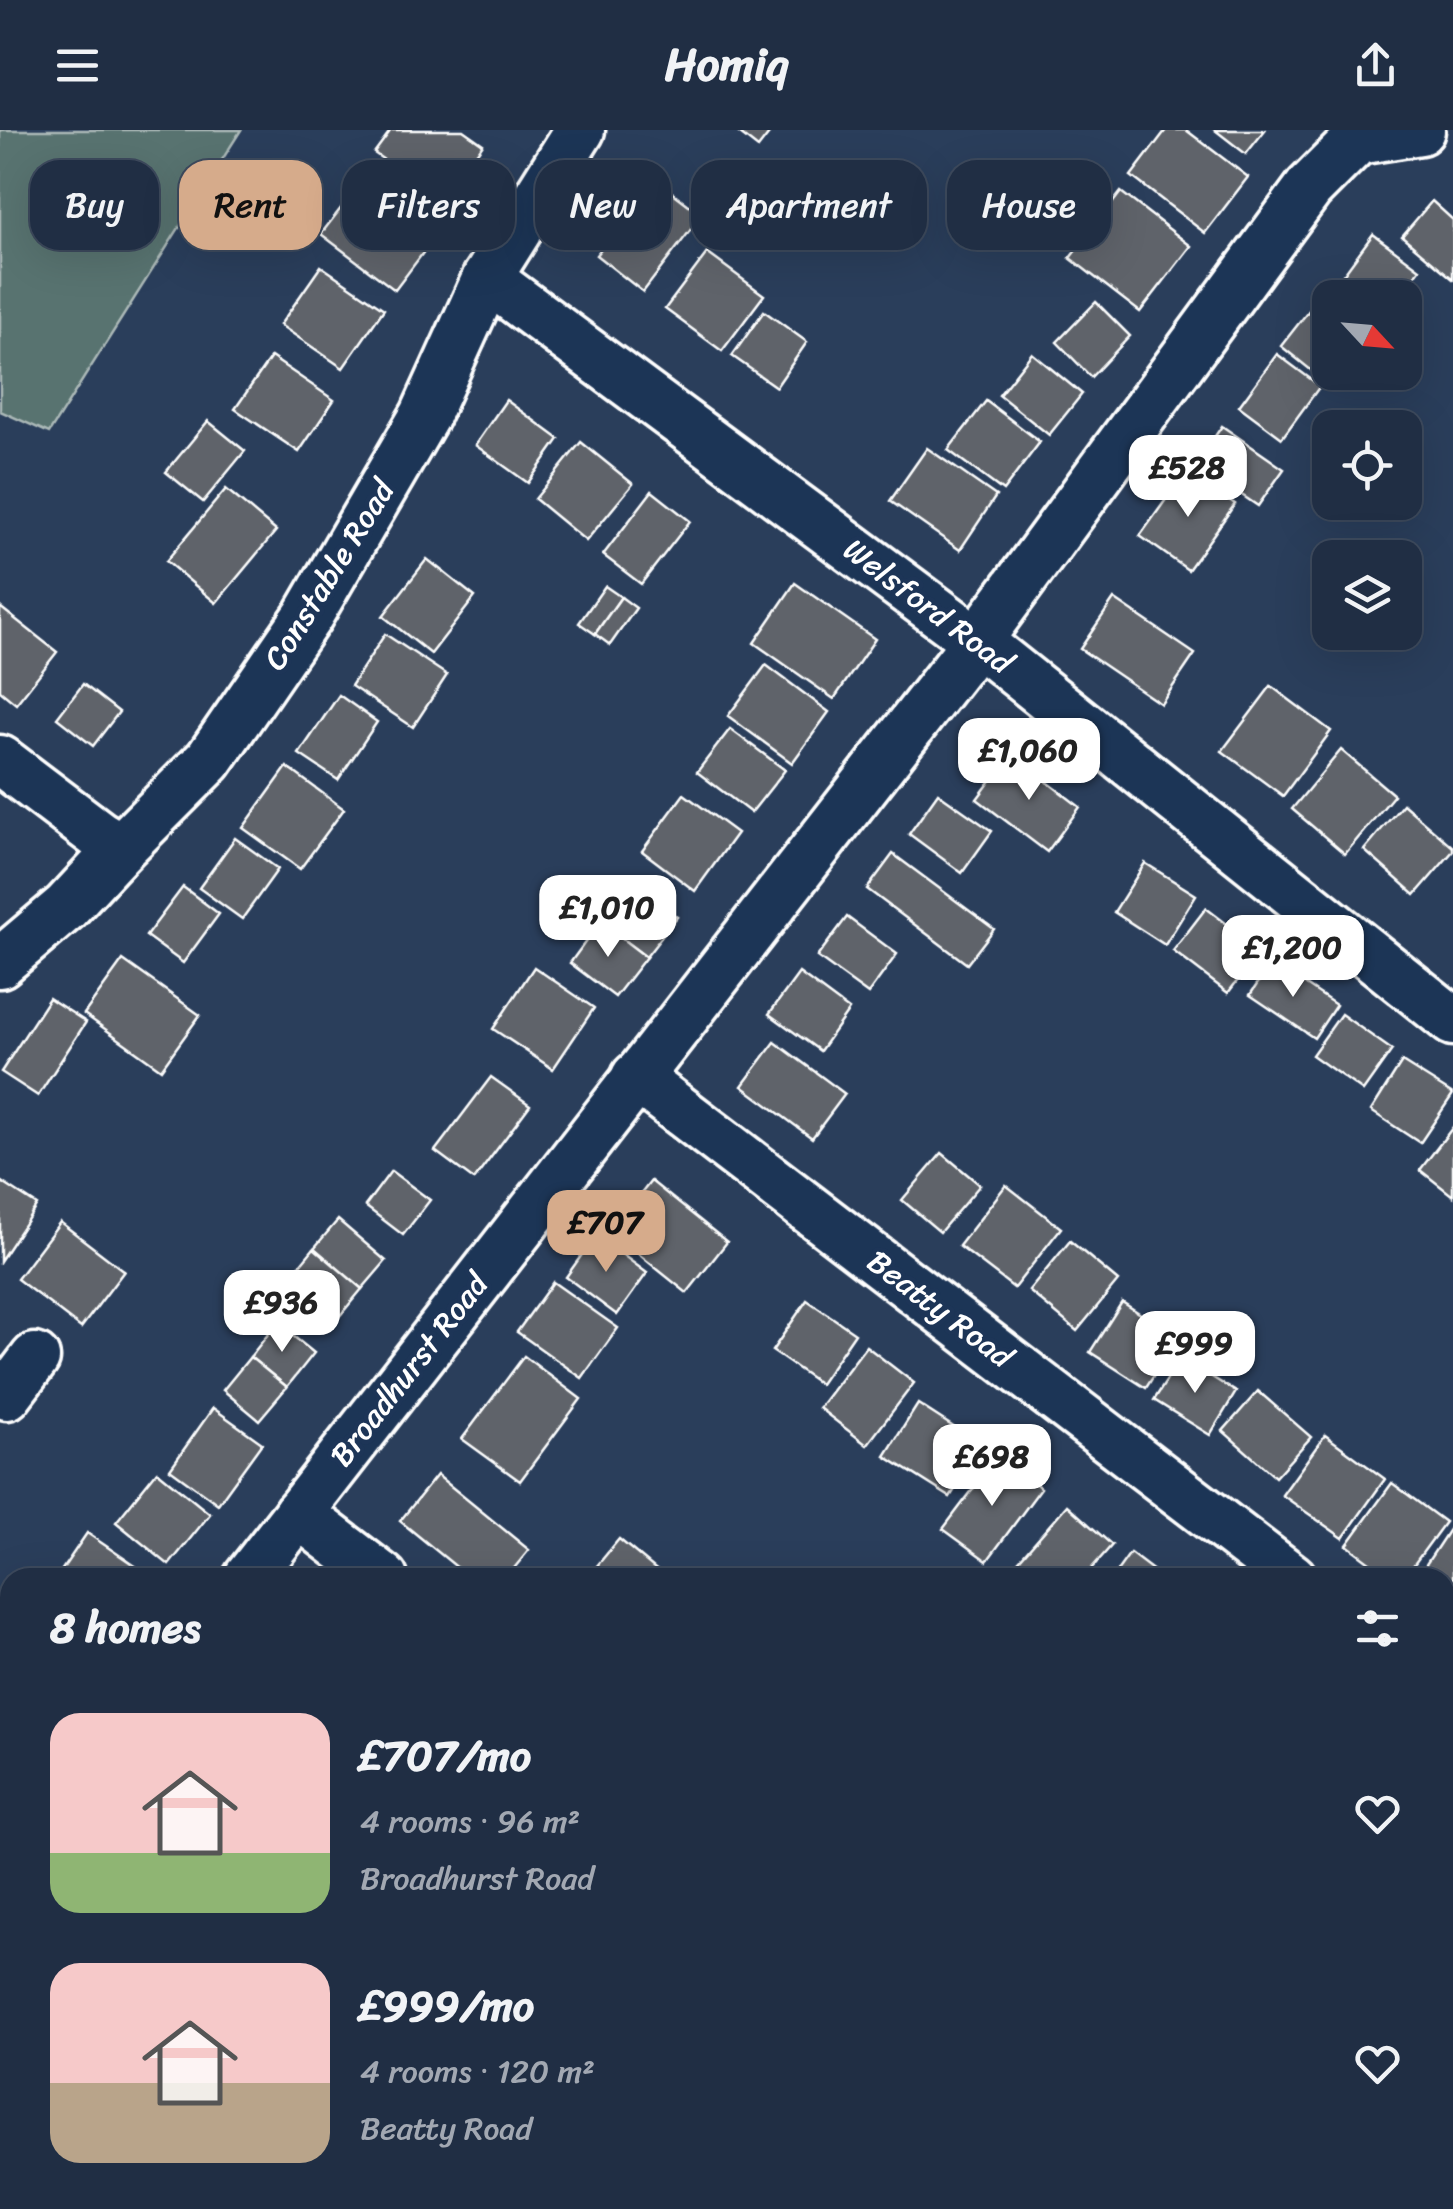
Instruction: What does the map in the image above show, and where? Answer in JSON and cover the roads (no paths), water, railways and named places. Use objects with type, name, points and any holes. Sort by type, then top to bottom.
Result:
[{"type":"street","name":"Constable Road","points":[[0,963],[66,907],[209,760],[308,616],[426,416],[487,278],[580,130]]},
{"type":"street","name":"Broadhurst Road","points":[[256,1568],[976,641],[1309,188],[1356,140],[1420,130]]},
{"type":"street","points":[[1430,130],[1453,142]]},
{"type":"street","name":"Welsford Road","points":[[487,278],[976,641],[1453,1020]]},
{"type":"street","points":[[0,760],[121,848]]},
{"type":"street","name":"Beatty Road","points":[[636,1078],[1279,1568]]},
{"type":"street","points":[[2,1396],[35,1358]]},
{"type":"street","points":[[298,1513],[370,1568]]}]
